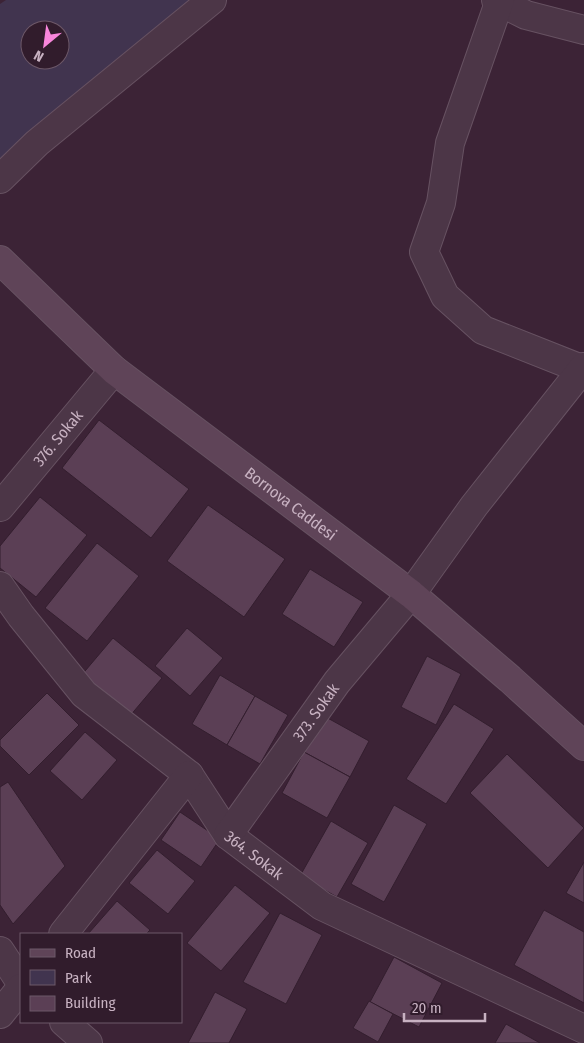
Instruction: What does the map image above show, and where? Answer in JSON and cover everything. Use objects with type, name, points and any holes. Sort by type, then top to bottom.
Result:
[{"type":"street","points":[[0,179],[37,142],[212,0]]},
{"type":"street","points":[[584,30],[526,15],[499,0],[450,143],[441,203],[424,252],[445,296],[483,330],[584,368]]},
{"type":"street","name":"Bornova Caddesi","points":[[0,260],[114,370],[411,594],[584,746]]},
{"type":"street","name":"373. Sokak","points":[[228,835],[337,682],[411,594],[474,506],[584,368]]},
{"type":"street","name":"376. Sokak","points":[[0,507],[114,370]]},
{"type":"street","name":"364. Sokak","points":[[0,586],[21,616],[84,694],[189,775],[228,835],[322,906],[584,1029]]},
{"type":"street","points":[[64,933],[189,775]]},
{"type":"street","points":[[0,951],[20,981]]},
{"type":"street","points":[[0,1014],[20,989]]},
{"type":"street","points":[[65,1023],[88,1043]]},
{"type":"green space","points":[[6,0],[198,0],[0,162],[0,4]]},
{"type":"building","points":[[99,420],[189,489],[151,538],[62,468]]},
{"type":"building","points":[[40,497],[87,535],[36,597],[0,568],[0,546]]},
{"type":"building","points":[[208,505],[285,559],[244,617],[167,561]]},
{"type":"building","points":[[97,543],[139,576],[87,641],[45,608]]},
{"type":"building","points":[[310,569],[363,602],[334,647],[282,614]]},
{"type":"building","points":[[187,628],[223,658],[190,696],[155,666]]},
{"type":"building","points":[[113,638],[162,678],[129,717],[80,677]]},
{"type":"building","points":[[427,656],[461,674],[436,725],[401,707]]},
{"type":"building","points":[[220,675],[255,696],[227,745],[192,724]]},
{"type":"building","points":[[47,693],[79,725],[29,775],[0,746],[0,740]]},
{"type":"building","points":[[255,696],[288,715],[260,764],[227,745]]},
{"type":"building","points":[[454,704],[494,729],[446,804],[406,779]]},
{"type":"building","points":[[324,716],[369,741],[350,777],[304,752]]},
{"type":"building","points":[[85,732],[117,760],[82,800],[50,771]]},
{"type":"building","points":[[304,752],[350,777],[327,818],[282,793]]},
{"type":"building","points":[[507,754],[584,828],[548,868],[470,793]]},
{"type":"building","points":[[8,782],[65,866],[13,924],[0,905],[0,787]]},
{"type":"building","points":[[394,805],[427,824],[384,902],[351,884]]},
{"type":"building","points":[[180,812],[220,839],[201,867],[161,840]]},
{"type":"building","points":[[331,821],[368,843],[337,897],[300,876]]},
{"type":"building","points":[[157,850],[195,881],[168,914],[129,883]]},
{"type":"building","points":[[584,862],[584,903],[566,893]]},
{"type":"building","points":[[235,885],[270,913],[221,971],[187,943]]},
{"type":"building","points":[[117,901],[150,930],[147,933],[89,933]]},
{"type":"building","points":[[544,910],[584,932],[584,1003],[514,965]]},
{"type":"building","points":[[280,913],[322,935],[286,1004],[243,982]]},
{"type":"building","points":[[394,957],[442,983],[419,1027],[370,1002]]},
{"type":"building","points":[[215,992],[247,1009],[229,1043],[188,1043]]},
{"type":"building","points":[[369,1001],[393,1014],[378,1042],[353,1028]]},
{"type":"building","points":[[506,1024],[540,1043],[495,1043]]}]
